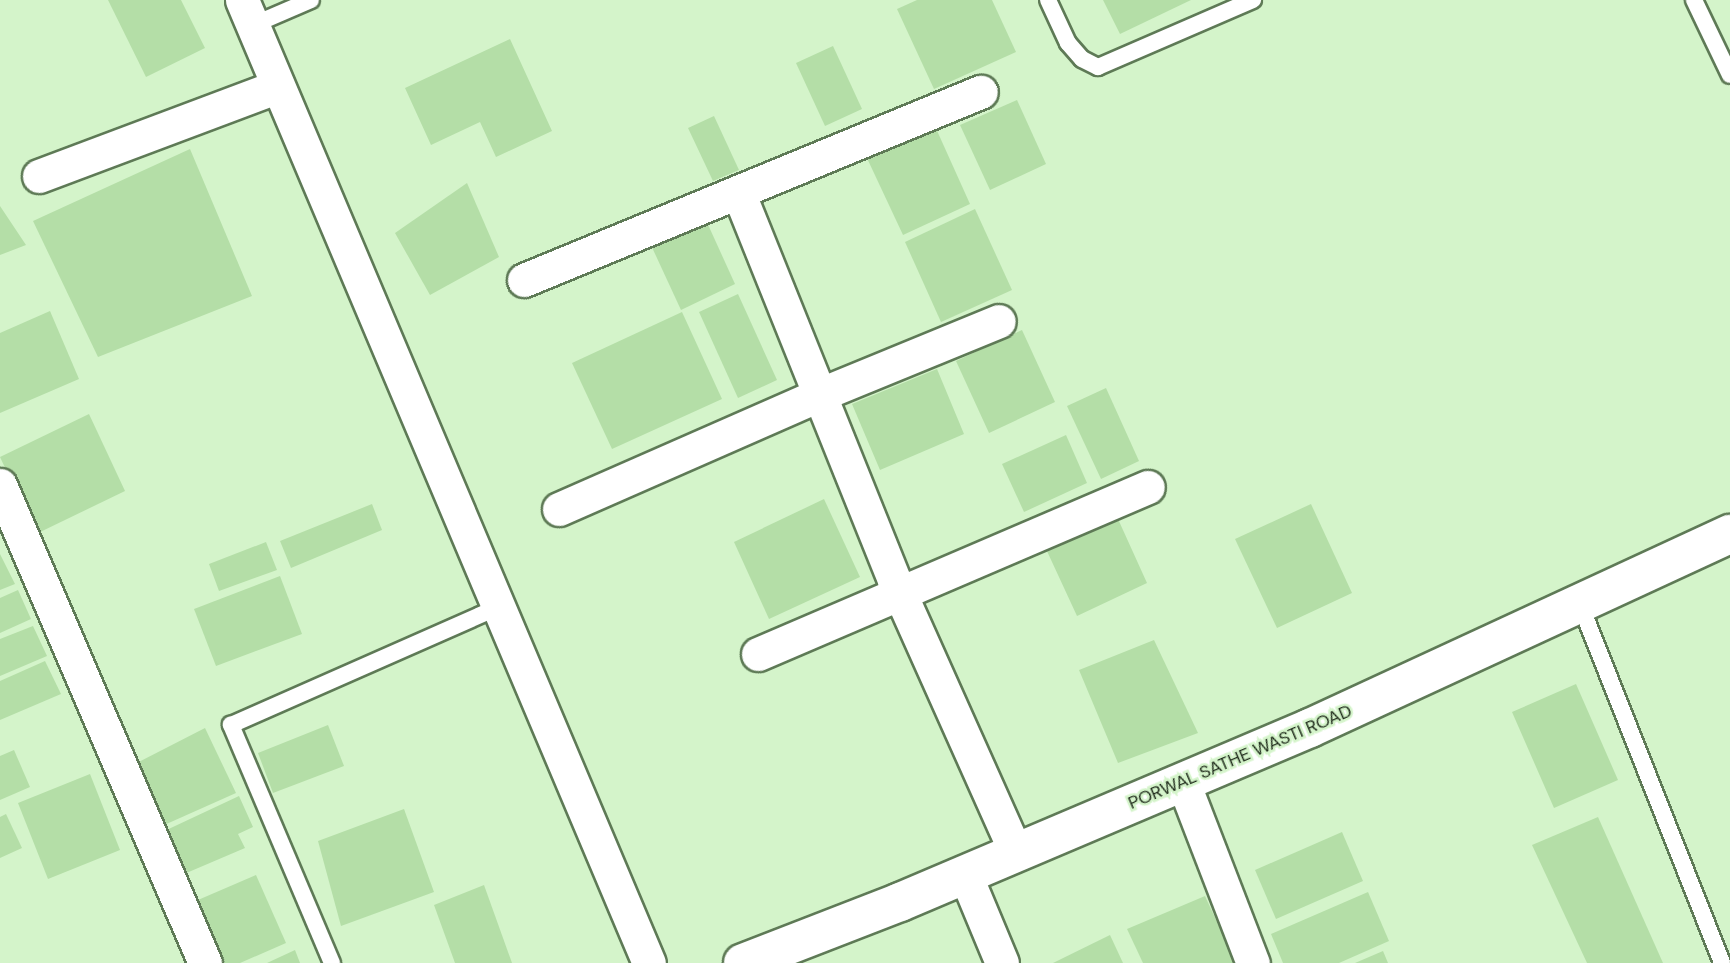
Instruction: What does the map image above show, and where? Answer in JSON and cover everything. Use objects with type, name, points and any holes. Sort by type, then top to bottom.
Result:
[{"type":"street","points":[[247,13],[649,963]]},
{"type":"street","points":[[39,176],[278,86]]},
{"type":"street","points":[[524,280],[739,194],[981,92]]},
{"type":"street","points":[[739,194],[900,592],[1016,853]]},
{"type":"street","points":[[559,509],[821,394],[999,321]]},
{"type":"street","points":[[0,485],[205,963]]},
{"type":"street","points":[[758,654],[1148,487]]},
{"type":"street","name":"PORWAL SATHE WASTI ROAD","points":[[754,961],[1310,728],[1730,534]]},
{"type":"street","points":[[1183,782],[1253,963]]},
{"type":"street","points":[[965,874],[1002,963]]},
{"type":"lane","points":[[247,13],[311,0]]},
{"type":"lane","points":[[1048,0],[1068,43],[1082,59],[1098,66],[1253,0]]},
{"type":"lane","points":[[1694,0],[1730,75]]},
{"type":"lane","points":[[1579,602],[1722,963]]},
{"type":"lane","points":[[332,963],[231,725],[499,607]]},
{"type":"building","points":[[108,0],[181,0],[205,48],[146,77]]},
{"type":"building","points":[[917,0],[992,0],[1016,52],[934,89],[897,9]]},
{"type":"building","points":[[1103,0],[1191,0],[1120,34]]},
{"type":"building","points":[[510,39],[552,131],[496,157],[480,122],[431,145],[405,88]]},
{"type":"building","points":[[833,46],[862,109],[825,126],[796,63]]},
{"type":"building","points":[[1017,100],[1046,164],[990,190],[960,125]]},
{"type":"building","points":[[714,116],[739,170],[713,181],[688,128]]},
{"type":"building","points":[[934,124],[970,204],[903,235],[866,156]]},
{"type":"building","points":[[190,149],[252,296],[98,357],[33,221]]},
{"type":"building","points":[[467,183],[499,257],[430,295],[395,233]]},
{"type":"building","points":[[0,206],[26,245],[0,255]]},
{"type":"building","points":[[975,209],[1012,290],[941,322],[905,242]]},
{"type":"building","points":[[705,218],[735,284],[681,310],[650,243]]},
{"type":"building","points":[[738,294],[777,380],[738,398],[699,312]]},
{"type":"building","points":[[50,311],[79,379],[0,413],[0,333]]},
{"type":"building","points":[[682,312],[722,399],[612,449],[572,363]]},
{"type":"building","points":[[1022,330],[1055,402],[989,433],[956,361]]},
{"type":"building","points":[[937,369],[964,434],[880,470],[852,404]]},
{"type":"building","points":[[1106,388],[1139,461],[1101,479],[1067,406]]},
{"type":"building","points":[[89,414],[125,491],[36,534],[0,457]]},
{"type":"building","points":[[1066,435],[1087,483],[1024,512],[1002,464]]},
{"type":"building","points":[[824,499],[860,577],[769,619],[734,542]]},
{"type":"building","points":[[372,504],[382,530],[291,568],[280,541]]},
{"type":"building","points":[[1311,504],[1352,593],[1277,628],[1235,539]]},
{"type":"building","points":[[1086,515],[1094,531],[1118,519],[1147,583],[1077,616],[1040,536]]},
{"type":"building","points":[[266,542],[277,570],[219,591],[209,564]]},
{"type":"building","points":[[0,554],[15,584],[0,590]]},
{"type":"building","points":[[280,576],[302,634],[216,666],[194,609]]},
{"type":"building","points":[[18,590],[31,619],[0,633],[0,598]]},
{"type":"building","points":[[33,626],[47,656],[0,676],[0,639]]},
{"type":"building","points":[[1154,640],[1198,733],[1118,763],[1079,670]]},
{"type":"building","points":[[45,661],[61,694],[0,720],[0,681]]},
{"type":"building","points":[[1576,684],[1618,780],[1554,808],[1512,712]]},
{"type":"building","points":[[328,725],[344,766],[273,793],[258,753]]},
{"type":"building","points":[[205,728],[236,793],[153,830],[127,768]]},
{"type":"building","points":[[14,750],[30,787],[0,800],[0,756]]},
{"type":"building","points":[[90,774],[120,850],[48,879],[18,803]]},
{"type":"building","points":[[239,796],[253,827],[238,834],[245,848],[177,877],[158,834]]},
{"type":"building","points":[[404,809],[434,892],[341,926],[318,841]]},
{"type":"building","points":[[6,814],[22,848],[0,858],[0,817]]},
{"type":"building","points":[[1598,817],[1663,963],[1587,963],[1532,845]]},
{"type":"building","points":[[1342,832],[1363,881],[1276,919],[1255,870]]},
{"type":"building","points":[[256,875],[286,943],[240,963],[216,963],[191,903]]},
{"type":"building","points":[[484,885],[512,963],[455,963],[434,905]]},
{"type":"building","points":[[1368,892],[1389,941],[1339,963],[1283,963],[1271,934]]},
{"type":"building","points":[[1205,896],[1236,963],[1143,963],[1127,929]]},
{"type":"building","points":[[1110,935],[1123,963],[1053,963]]},
{"type":"building","points":[[295,950],[300,963],[267,963]]},
{"type":"building","points":[[1383,951],[1388,963],[1355,963]]}]
